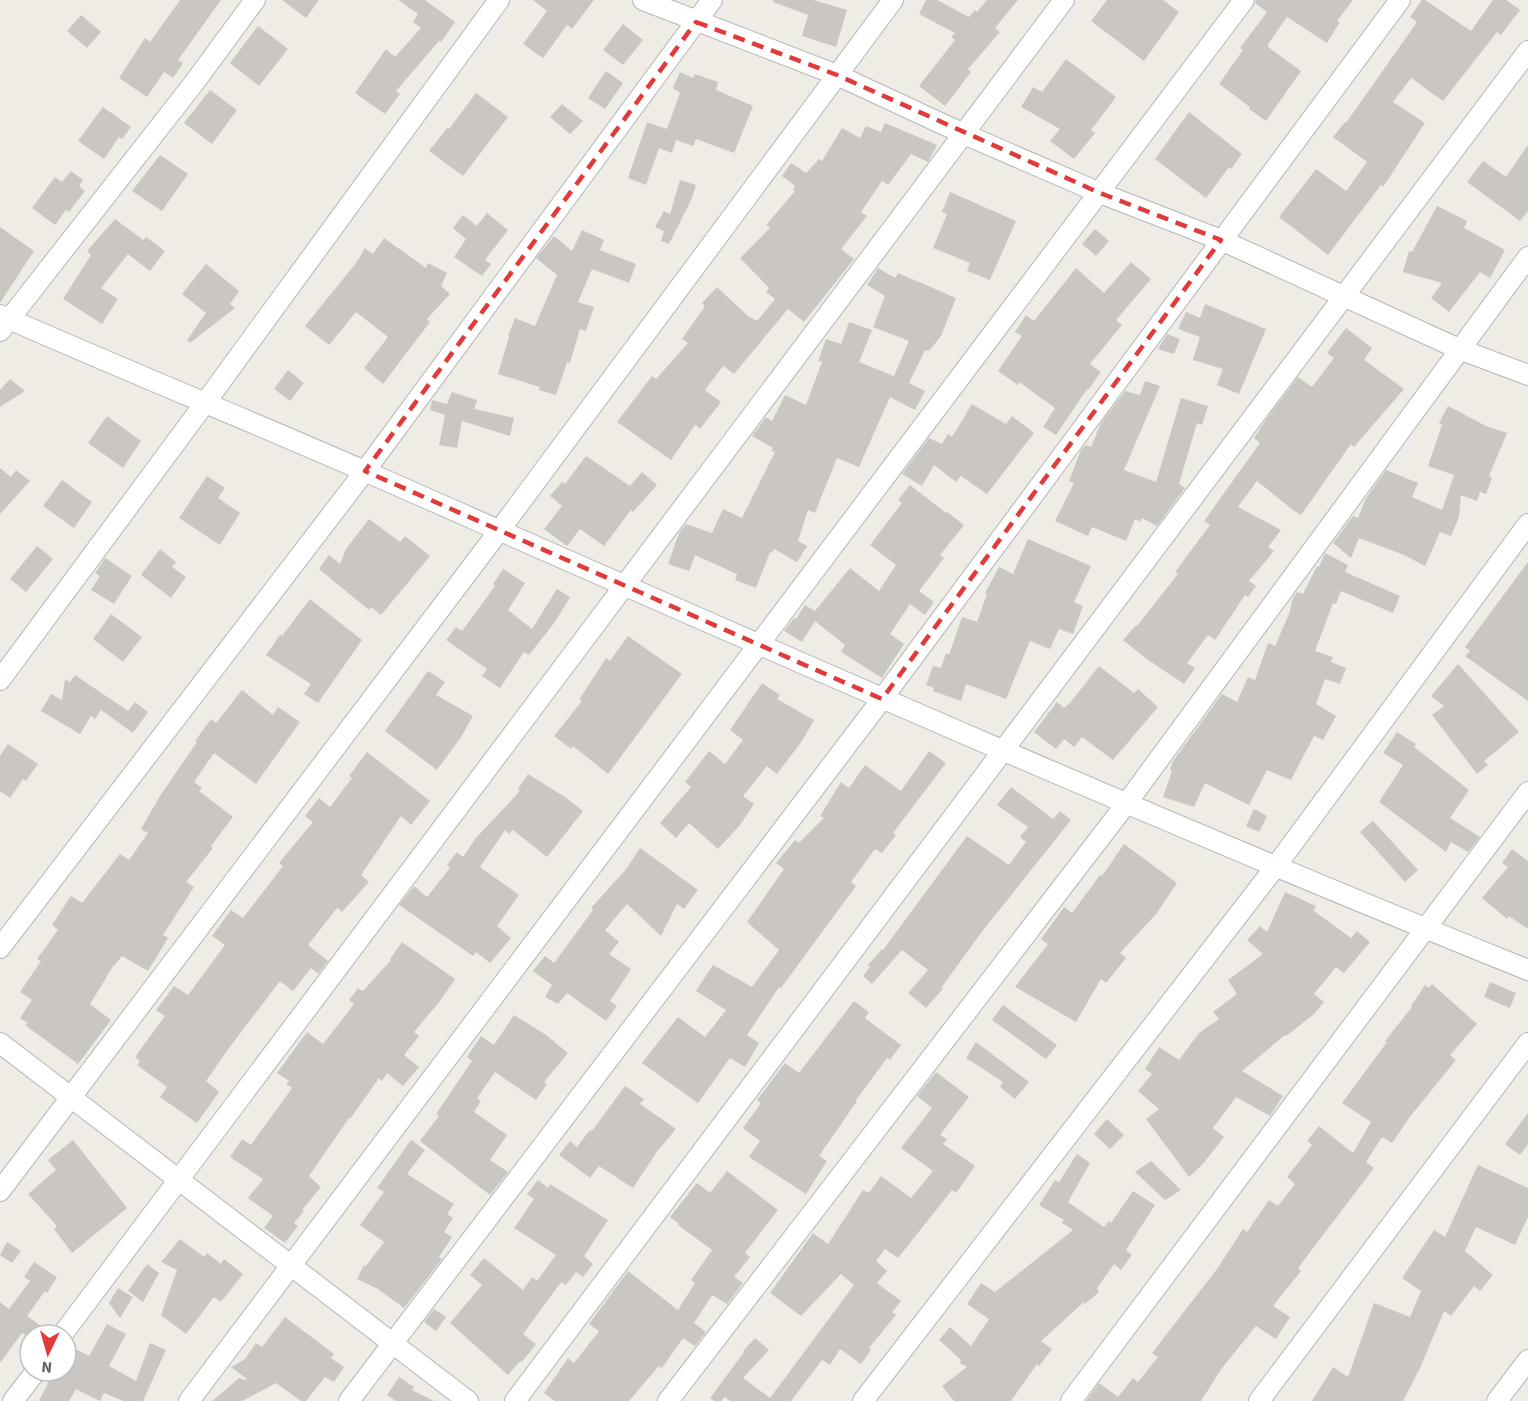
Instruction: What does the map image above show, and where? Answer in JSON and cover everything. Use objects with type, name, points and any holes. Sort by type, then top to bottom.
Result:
[{"type":"street","points":[[255,0],[194,83],[3,322],[205,403],[1002,751],[1528,970]]},
{"type":"street","points":[[0,680],[499,0]]},
{"type":"street","points":[[643,0],[837,75],[1100,194],[1221,240],[1459,349],[1528,375]]},
{"type":"street","points":[[0,948],[365,471],[712,0]]},
{"type":"street","points":[[0,1191],[499,531],[893,0]]},
{"type":"street","points":[[71,1323],[1064,0]]},
{"type":"street","points":[[189,1401],[1244,0]]},
{"type":"street","points":[[349,1401],[882,699],[1400,0]]},
{"type":"street","points":[[515,1401],[1528,51]]},
{"type":"street","points":[[668,1401],[1126,804],[1528,257]]},
{"type":"street","points":[[863,1401],[1276,866],[1528,524]]},
{"type":"street","points":[[1071,1401],[1528,792]]},
{"type":"street","points":[[0,1043],[468,1401]]},
{"type":"street","points":[[1259,1401],[1528,1043]]},
{"type":"street","points":[[1503,1399],[1528,1360]]},
{"type":"street","points":[[13,1401],[27,1383]]},
{"type":"highlighted area","points":[[696,22],[837,75],[1100,193],[1221,240],[882,699],[365,471]]},
{"type":"building","points":[[180,0],[221,0],[178,60],[183,63],[173,78],[164,72],[147,97],[119,78],[145,38],[150,42]]},
{"type":"building","points":[[282,0],[319,0],[306,18]]},
{"type":"building","points":[[398,0],[425,0],[455,22],[441,42],[439,41],[396,91],[400,94],[385,114],[355,93],[386,49],[395,57],[421,28],[413,22],[418,14]]},
{"type":"building","points":[[533,0],[594,0],[572,29],[567,25],[543,58],[523,44],[547,11]]},
{"type":"building","points":[[773,0],[813,0],[847,10],[836,47],[802,36],[808,15],[773,2]]},
{"type":"building","points":[[926,0],[937,0],[969,17],[975,10],[977,12],[987,0],[1018,0],[995,28],[1000,32],[968,69],[971,72],[945,106],[919,86],[955,40],[951,37],[955,33],[919,14]]},
{"type":"building","points":[[1107,0],[1163,0],[1179,12],[1144,61],[1091,21]]},
{"type":"building","points":[[1256,0],[1353,0],[1337,21],[1340,22],[1327,43],[1287,17],[1268,47],[1301,71],[1266,121],[1219,84],[1243,50],[1240,48],[1267,12],[1255,3]]},
{"type":"building","points":[[1422,0],[1471,31],[1493,0],[1506,0],[1520,10],[1501,35],[1497,32],[1443,101],[1411,78],[1393,102],[1425,123],[1383,187],[1381,185],[1328,255],[1279,217],[1316,169],[1346,191],[1367,162],[1333,137],[1346,123],[1417,22],[1410,17]]},
{"type":"building","points":[[81,15],[101,32],[87,48],[67,31]]},
{"type":"building","points":[[623,24],[643,40],[623,65],[603,50]]},
{"type":"building","points":[[258,26],[288,49],[259,86],[230,63]]},
{"type":"building","points":[[1066,59],[1116,97],[1091,130],[1095,133],[1074,159],[1050,141],[1060,129],[1021,107],[1033,87],[1042,92]]},
{"type":"building","points":[[606,71],[623,83],[605,109],[588,98]]},
{"type":"building","points":[[680,72],[693,78],[695,74],[718,82],[716,90],[753,106],[734,153],[696,139],[693,146],[676,140],[672,153],[659,148],[646,185],[628,178],[647,122],[667,129],[680,93],[673,88]]},
{"type":"building","points":[[210,90],[237,110],[212,144],[184,123]]},
{"type":"building","points":[[476,93],[508,117],[463,176],[429,151]]},
{"type":"building","points":[[562,104],[583,121],[570,134],[550,117]]},
{"type":"building","points":[[103,107],[131,127],[122,139],[119,137],[104,159],[78,141]]},
{"type":"building","points":[[1189,112],[1242,154],[1231,169],[1229,167],[1206,198],[1155,159]]},
{"type":"building","points":[[885,123],[937,145],[928,162],[911,154],[888,185],[882,181],[861,212],[867,216],[841,249],[854,259],[804,322],[788,309],[734,374],[723,366],[705,390],[721,402],[700,429],[695,425],[671,460],[617,422],[652,376],[656,379],[688,343],[682,339],[705,306],[702,303],[717,287],[748,316],[757,321],[775,299],[766,292],[769,288],[740,258],[770,228],[766,225],[795,191],[793,189],[795,186],[782,176],[791,163],[806,173],[819,159],[822,161],[842,128],[860,138],[866,126],[881,132]]},
{"type":"building","points":[[1528,145],[1528,211],[1520,221],[1467,182],[1483,161],[1506,177]]},
{"type":"building","points":[[160,155],[188,174],[162,211],[132,191]]},
{"type":"building","points":[[71,171],[83,180],[79,186],[85,191],[69,212],[66,210],[55,225],[32,208],[55,177],[62,182]]},
{"type":"building","points":[[680,180],[696,185],[669,244],[661,241],[664,231],[655,227],[664,211],[670,214]]},
{"type":"building","points":[[950,192],[1016,221],[990,280],[967,271],[970,263],[933,248],[947,214],[942,212]]},
{"type":"building","points":[[1437,206],[1467,221],[1464,228],[1505,250],[1490,278],[1480,272],[1449,312],[1431,298],[1442,283],[1403,272],[1409,251],[1412,252]]},
{"type":"building","points":[[487,213],[508,230],[485,260],[491,264],[482,276],[454,257],[466,239],[453,228],[463,215],[477,226]]},
{"type":"building","points":[[115,219],[143,240],[146,237],[165,251],[150,271],[128,254],[101,288],[118,299],[102,324],[63,299],[91,255],[87,251]]},
{"type":"building","points":[[0,227],[34,251],[0,303]]},
{"type":"building","points":[[1095,229],[1109,241],[1096,256],[1082,244]]},
{"type":"building","points":[[582,230],[604,240],[600,250],[636,264],[629,283],[592,269],[578,302],[594,307],[586,331],[580,329],[570,363],[567,362],[556,395],[539,390],[540,387],[498,374],[515,318],[535,326],[557,275],[536,258],[554,236],[572,251]]},
{"type":"building","points":[[384,238],[426,268],[428,263],[447,273],[441,286],[450,294],[427,319],[430,322],[383,384],[364,368],[388,337],[356,312],[329,345],[305,326],[356,263],[365,248],[373,254]]},
{"type":"building","points":[[1131,262],[1151,279],[1116,320],[1122,325],[1090,364],[1101,372],[1056,435],[1043,427],[1055,408],[1019,382],[1018,385],[998,371],[1022,336],[1015,332],[1026,315],[1034,321],[1076,268],[1104,293]]},
{"type":"building","points":[[206,264],[239,291],[230,304],[235,308],[190,343],[187,340],[206,313],[182,294]]},
{"type":"building","points":[[878,268],[895,278],[898,273],[956,298],[941,336],[929,351],[925,350],[909,383],[925,391],[915,410],[890,397],[859,467],[837,458],[815,513],[808,510],[798,541],[807,546],[797,562],[774,549],[772,553],[770,552],[756,588],[735,580],[737,574],[695,555],[689,571],[668,564],[679,533],[686,524],[712,533],[723,509],[742,518],[775,452],[771,451],[773,448],[752,436],[766,417],[772,421],[785,395],[806,405],[822,362],[818,361],[826,339],[841,344],[849,322],[872,330],[859,362],[894,376],[909,341],[873,327],[885,296],[867,285]]},
{"type":"building","points":[[1205,304],[1266,329],[1239,394],[1217,385],[1223,369],[1193,360],[1200,337],[1178,329],[1186,312],[1200,318]]},
{"type":"building","points":[[1346,328],[1372,348],[1364,360],[1404,389],[1354,447],[1351,444],[1301,515],[1257,481],[1238,507],[1281,530],[1268,547],[1274,551],[1249,581],[1256,586],[1248,597],[1245,595],[1215,640],[1208,635],[1187,663],[1195,668],[1184,684],[1123,640],[1178,574],[1175,572],[1210,525],[1204,521],[1260,443],[1254,438],[1265,421],[1298,377],[1312,387],[1334,358],[1327,353]]},
{"type":"building","points":[[1167,334],[1180,339],[1174,354],[1158,349]]},
{"type":"building","points":[[288,370],[304,383],[290,401],[274,389]]},
{"type":"building","points":[[10,379],[25,391],[0,407],[0,390]]},
{"type":"building","points":[[1145,381],[1160,386],[1124,470],[1156,482],[1181,398],[1208,406],[1202,425],[1197,423],[1179,484],[1185,488],[1157,526],[1142,518],[1140,522],[1135,519],[1126,541],[1092,527],[1088,536],[1055,521],[1074,483],[1069,481],[1081,450],[1086,445],[1091,447],[1101,423],[1125,391],[1140,395]]},
{"type":"building","points":[[452,392],[477,400],[474,409],[514,418],[510,436],[462,421],[457,448],[439,445],[445,415],[430,410],[432,400],[447,404]]},
{"type":"building","points":[[972,404],[1006,424],[1012,416],[1034,433],[987,494],[961,476],[956,482],[934,465],[922,486],[902,474],[929,438],[942,444],[948,434],[952,437]]},
{"type":"building","points":[[1448,406],[1486,426],[1507,433],[1489,476],[1492,478],[1486,494],[1480,492],[1477,501],[1461,495],[1459,517],[1451,536],[1440,532],[1425,566],[1404,555],[1359,538],[1351,558],[1333,543],[1353,516],[1358,518],[1366,498],[1386,470],[1418,483],[1412,497],[1442,510],[1454,475],[1428,466],[1442,425],[1439,423]]},
{"type":"building","points":[[107,416],[141,441],[123,468],[88,443]]},
{"type":"building","points":[[586,456],[630,486],[642,472],[657,485],[633,512],[631,510],[604,546],[580,529],[567,546],[544,529],[562,506],[550,496],[562,482],[565,484]]},
{"type":"building","points":[[0,468],[11,477],[16,470],[30,481],[0,514]]},
{"type":"building","points":[[207,476],[225,488],[218,498],[240,513],[220,545],[179,518]]},
{"type":"building","points":[[62,480],[92,502],[74,528],[43,506]]},
{"type":"building","points":[[910,485],[964,525],[940,555],[944,558],[919,591],[934,602],[925,615],[910,604],[890,634],[904,644],[882,678],[841,652],[845,645],[815,621],[802,642],[784,631],[805,605],[815,611],[850,568],[879,591],[896,565],[870,545],[902,503],[898,500]]},
{"type":"building","points":[[369,519],[400,542],[405,536],[430,556],[381,615],[371,607],[369,610],[319,569],[329,555],[340,564],[346,549]]},
{"type":"building","points":[[1028,539],[1091,566],[1074,602],[1083,606],[1073,634],[1059,629],[1050,649],[1030,641],[1006,699],[966,684],[961,701],[933,691],[934,688],[926,685],[933,666],[941,668],[946,653],[949,655],[962,617],[977,622],[987,594],[985,593],[999,567],[1013,574]]},
{"type":"building","points":[[37,546],[53,559],[26,592],[10,579]]},
{"type":"building","points":[[160,549],[176,562],[172,567],[186,577],[171,598],[141,575]]},
{"type":"building","points":[[1325,553],[1348,565],[1345,572],[1400,596],[1393,613],[1341,591],[1336,604],[1333,603],[1315,651],[1333,657],[1331,662],[1346,668],[1340,684],[1325,679],[1316,704],[1336,716],[1323,740],[1314,736],[1291,780],[1267,770],[1249,805],[1205,783],[1194,807],[1163,797],[1173,761],[1222,694],[1237,702],[1248,677],[1255,680],[1268,643],[1275,646],[1289,614],[1293,598],[1297,592],[1303,594]]},
{"type":"building","points":[[105,558],[132,576],[114,604],[91,590],[100,576],[95,573]]},
{"type":"building","points":[[1528,562],[1528,701],[1465,656],[1470,651],[1465,647]]},
{"type":"building","points":[[503,569],[525,583],[508,610],[532,629],[557,589],[570,597],[555,622],[529,655],[524,652],[500,688],[482,676],[487,669],[446,640],[456,627],[462,631],[495,586],[493,584]]},
{"type":"building","points":[[310,599],[362,640],[318,703],[304,694],[311,684],[266,655]]},
{"type":"building","points":[[111,614],[142,637],[123,662],[93,639]]},
{"type":"building","points":[[628,636],[682,674],[608,774],[573,746],[571,749],[554,736],[582,701],[579,700],[606,658],[610,661]]},
{"type":"building","points":[[1458,664],[1519,732],[1484,761],[1488,765],[1477,774],[1432,715],[1444,706],[1431,696]]},
{"type":"building","points":[[1099,666],[1134,693],[1138,689],[1158,707],[1113,760],[1082,737],[1074,747],[1064,739],[1056,749],[1034,732],[1057,702],[1064,708],[1070,703]]},
{"type":"building","points":[[428,671],[445,682],[436,695],[473,716],[437,770],[385,731]]},
{"type":"building","points":[[75,675],[128,711],[135,702],[148,712],[133,733],[101,710],[95,719],[91,716],[80,734],[41,711],[51,694],[62,700],[65,679],[70,682]]},
{"type":"building","points":[[762,683],[780,695],[777,699],[814,720],[802,741],[777,774],[767,766],[743,796],[754,804],[740,825],[718,849],[689,823],[676,838],[660,823],[691,787],[685,782],[709,751],[725,764],[743,740],[730,730]]},
{"type":"building","points":[[242,690],[273,715],[278,707],[300,722],[256,784],[214,753],[194,782],[202,788],[199,791],[233,817],[211,846],[213,848],[186,882],[194,887],[163,935],[168,938],[148,971],[122,956],[112,968],[90,1004],[111,1020],[78,1064],[25,1025],[28,1023],[20,1018],[32,1000],[20,992],[41,961],[37,959],[58,930],[52,925],[71,896],[82,903],[120,854],[129,860],[148,833],[141,829],[160,796],[197,742],[195,741],[211,719],[216,723]]},
{"type":"building","points":[[1397,732],[1416,744],[1414,747],[1469,790],[1450,818],[1480,837],[1468,852],[1451,842],[1446,852],[1379,802],[1403,765],[1383,753]]},
{"type":"building","points":[[8,744],[38,764],[26,781],[23,779],[10,798],[0,791],[0,756]]},
{"type":"building","points":[[929,751],[946,763],[893,833],[896,835],[882,853],[875,849],[851,882],[856,886],[781,988],[779,987],[747,1035],[759,1043],[745,1067],[730,1058],[698,1103],[642,1063],[678,1017],[705,1037],[726,1010],[696,991],[713,965],[752,987],[779,950],[747,922],[784,869],[776,863],[795,840],[799,843],[824,818],[820,816],[841,782],[849,788],[865,765],[901,791]]},
{"type":"building","points":[[367,752],[430,801],[411,825],[401,816],[361,875],[369,882],[342,912],[337,908],[308,945],[328,961],[318,974],[311,968],[293,991],[280,981],[229,1048],[206,1081],[219,1092],[197,1123],[160,1097],[167,1087],[137,1065],[140,1061],[135,1057],[165,1016],[156,1010],[174,986],[188,995],[225,945],[212,936],[231,910],[243,918],[283,866],[279,863],[313,822],[305,816],[319,798],[330,807],[352,778],[349,776]]},
{"type":"building","points":[[528,774],[583,811],[547,857],[513,830],[509,834],[505,830],[480,867],[519,895],[497,926],[511,938],[490,963],[476,952],[473,956],[399,905],[414,886],[427,897],[450,868],[447,865],[457,852],[463,857],[475,839],[520,791],[518,789]]},
{"type":"building","points":[[1011,787],[1053,819],[1060,811],[1071,820],[981,933],[941,988],[943,989],[926,1008],[908,993],[928,970],[902,950],[872,984],[863,976],[870,967],[868,965],[883,950],[967,836],[1009,865],[1026,842],[1020,837],[1028,827],[997,805]]},
{"type":"building","points":[[1254,809],[1267,816],[1259,832],[1246,826]]},
{"type":"building","points":[[1373,821],[1418,870],[1405,882],[1360,832]]},
{"type":"building","points":[[1124,844],[1177,883],[1157,913],[1120,953],[1126,958],[1106,983],[1101,979],[1076,1022],[1015,987],[1048,944],[1041,939],[1064,907],[1072,913]]},
{"type":"building","points":[[640,848],[698,890],[684,909],[677,904],[661,936],[627,904],[605,930],[619,942],[609,954],[631,969],[610,1001],[617,1006],[606,1021],[567,993],[558,1004],[545,997],[552,985],[533,971],[545,956],[554,963],[593,910],[591,908],[627,868]]},
{"type":"building","points":[[1512,849],[1528,861],[1528,929],[1509,916],[1507,919],[1482,898],[1508,867],[1502,863]]},
{"type":"building","points":[[1285,892],[1316,906],[1314,911],[1351,938],[1357,931],[1370,942],[1344,973],[1336,967],[1314,994],[1324,1002],[1314,1014],[1242,1071],[1283,1096],[1270,1116],[1236,1097],[1213,1128],[1224,1137],[1202,1165],[1189,1177],[1146,1119],[1159,1109],[1138,1091],[1152,1074],[1145,1069],[1159,1047],[1179,1060],[1199,1033],[1219,1019],[1213,1012],[1237,994],[1228,980],[1263,954],[1247,940],[1260,926],[1267,932]]},
{"type":"building","points":[[402,942],[455,979],[414,1032],[419,1036],[404,1055],[419,1067],[403,1086],[387,1073],[382,1081],[379,1078],[309,1176],[321,1187],[302,1210],[304,1211],[294,1223],[298,1226],[285,1243],[264,1228],[273,1216],[248,1198],[263,1179],[230,1157],[242,1139],[251,1145],[292,1088],[286,1084],[289,1081],[277,1073],[307,1032],[323,1044],[354,1004],[349,1000],[358,988],[363,991],[391,960]]},
{"type":"building","points":[[1490,982],[1516,993],[1510,1008],[1484,997]]},
{"type":"building","points":[[1432,984],[1477,1024],[1450,1055],[1456,1060],[1409,1118],[1392,1143],[1382,1137],[1366,1162],[1374,1168],[1298,1268],[1301,1271],[1273,1306],[1290,1317],[1276,1339],[1256,1326],[1222,1368],[1201,1401],[1086,1401],[1099,1383],[1118,1397],[1133,1378],[1138,1382],[1158,1357],[1152,1353],[1217,1269],[1243,1229],[1247,1232],[1269,1200],[1278,1206],[1295,1184],[1287,1177],[1312,1145],[1307,1141],[1319,1126],[1353,1153],[1371,1122],[1342,1103],[1412,1007],[1425,985],[1429,988]]},
{"type":"building","points":[[854,1001],[869,1012],[865,1018],[901,1045],[890,1060],[887,1058],[819,1156],[827,1161],[806,1194],[749,1157],[760,1141],[743,1128],[761,1103],[757,1100],[785,1063],[799,1073]]},
{"type":"building","points":[[1003,1005],[1057,1045],[1046,1059],[992,1020]]},
{"type":"building","points":[[514,1015],[546,1035],[568,1053],[544,1082],[547,1084],[536,1100],[495,1072],[477,1098],[481,1101],[474,1112],[507,1135],[490,1160],[508,1172],[490,1195],[420,1141],[439,1116],[436,1114],[472,1061],[467,1057],[481,1036],[494,1045]]},
{"type":"building","points":[[976,1042],[1029,1082],[1015,1099],[1000,1087],[1003,1082],[966,1058]]},
{"type":"building","points":[[936,1072],[969,1097],[940,1135],[947,1139],[943,1144],[975,1166],[956,1193],[952,1190],[898,1258],[885,1249],[876,1261],[887,1271],[877,1283],[901,1301],[892,1312],[896,1315],[869,1348],[871,1350],[861,1364],[840,1349],[830,1365],[822,1360],[791,1401],[730,1401],[725,1397],[721,1401],[714,1401],[710,1398],[743,1351],[755,1338],[769,1350],[743,1378],[770,1398],[854,1285],[841,1274],[801,1316],[770,1293],[813,1233],[828,1244],[863,1190],[869,1193],[881,1176],[911,1198],[933,1171],[901,1148],[932,1108],[917,1096]]},
{"type":"building","points":[[625,1086],[644,1099],[640,1104],[676,1129],[656,1153],[633,1188],[599,1166],[590,1178],[559,1155],[570,1141],[577,1147],[590,1130],[592,1131]]},
{"type":"building","points":[[1528,1113],[1528,1144],[1520,1155],[1505,1144]]},
{"type":"building","points":[[1107,1119],[1124,1135],[1110,1149],[1094,1134]]},
{"type":"building","points":[[73,1140],[127,1208],[72,1253],[54,1229],[57,1226],[28,1194],[56,1170],[48,1160]]},
{"type":"building","points":[[411,1140],[425,1150],[407,1174],[454,1204],[447,1214],[453,1218],[444,1232],[452,1237],[439,1257],[442,1259],[404,1308],[378,1289],[357,1279],[364,1265],[366,1266],[384,1242],[360,1225],[384,1192],[377,1188]]},
{"type":"building","points":[[1077,1154],[1090,1163],[1068,1202],[1104,1227],[1109,1221],[1111,1223],[1133,1191],[1155,1205],[1126,1250],[1132,1255],[1121,1270],[1114,1264],[1097,1288],[1099,1292],[1085,1304],[1084,1302],[1041,1341],[1052,1349],[1039,1366],[1037,1364],[1011,1401],[954,1401],[942,1386],[967,1367],[960,1363],[961,1360],[939,1340],[950,1327],[971,1346],[989,1319],[967,1304],[981,1283],[995,1292],[1073,1230],[1062,1223],[1064,1220],[1039,1205],[1055,1180],[1059,1182]]},
{"type":"building","points":[[1151,1161],[1181,1190],[1165,1200],[1135,1172]]},
{"type":"building","points":[[1478,1165],[1528,1188],[1528,1217],[1515,1245],[1476,1227],[1465,1251],[1493,1275],[1480,1291],[1474,1286],[1451,1316],[1444,1311],[1403,1401],[1312,1401],[1333,1367],[1348,1377],[1374,1303],[1410,1317],[1421,1291],[1402,1278],[1434,1230],[1445,1237]]},
{"type":"building","points":[[727,1171],[778,1210],[745,1253],[750,1257],[734,1277],[743,1283],[727,1304],[712,1295],[694,1323],[706,1332],[695,1346],[683,1338],[662,1368],[659,1366],[629,1401],[555,1401],[544,1393],[568,1358],[574,1363],[599,1331],[589,1324],[628,1271],[678,1310],[695,1283],[691,1280],[712,1250],[670,1217],[697,1183],[710,1193]]},
{"type":"building","points":[[538,1180],[548,1188],[550,1184],[608,1220],[584,1256],[593,1264],[583,1277],[576,1272],[566,1285],[561,1282],[523,1334],[536,1344],[508,1375],[450,1323],[482,1285],[470,1275],[484,1258],[523,1290],[532,1277],[537,1281],[556,1255],[514,1228],[534,1199],[527,1194]]},
{"type":"building","points":[[180,1239],[204,1257],[207,1253],[221,1264],[224,1259],[243,1274],[221,1302],[214,1297],[186,1334],[161,1315],[177,1270],[161,1262]]},
{"type":"building","points":[[7,1242],[21,1251],[12,1263],[0,1255]]},
{"type":"building","points":[[34,1262],[57,1277],[47,1293],[45,1291],[27,1316],[37,1323],[18,1323],[18,1338],[0,1363],[0,1302],[9,1309],[30,1281],[24,1277]]},
{"type":"building","points":[[147,1264],[159,1273],[143,1302],[128,1291]]},
{"type":"building","points":[[118,1288],[133,1297],[120,1318],[109,1303]]},
{"type":"building","points":[[434,1309],[446,1317],[436,1331],[424,1322]]},
{"type":"building","points":[[285,1317],[334,1354],[331,1358],[344,1367],[334,1382],[325,1377],[306,1401],[301,1401],[276,1383],[242,1401],[212,1401],[239,1378],[247,1379],[231,1367],[245,1359],[256,1343],[262,1347]]},
{"type":"building","points":[[107,1324],[126,1334],[109,1366],[136,1381],[150,1343],[166,1350],[143,1401],[123,1401],[104,1393],[100,1401],[76,1389],[69,1401],[39,1401],[48,1383],[78,1383],[78,1350],[89,1356]]},
{"type":"building","points":[[399,1377],[414,1387],[412,1390],[434,1401],[396,1401],[387,1395]]}]
